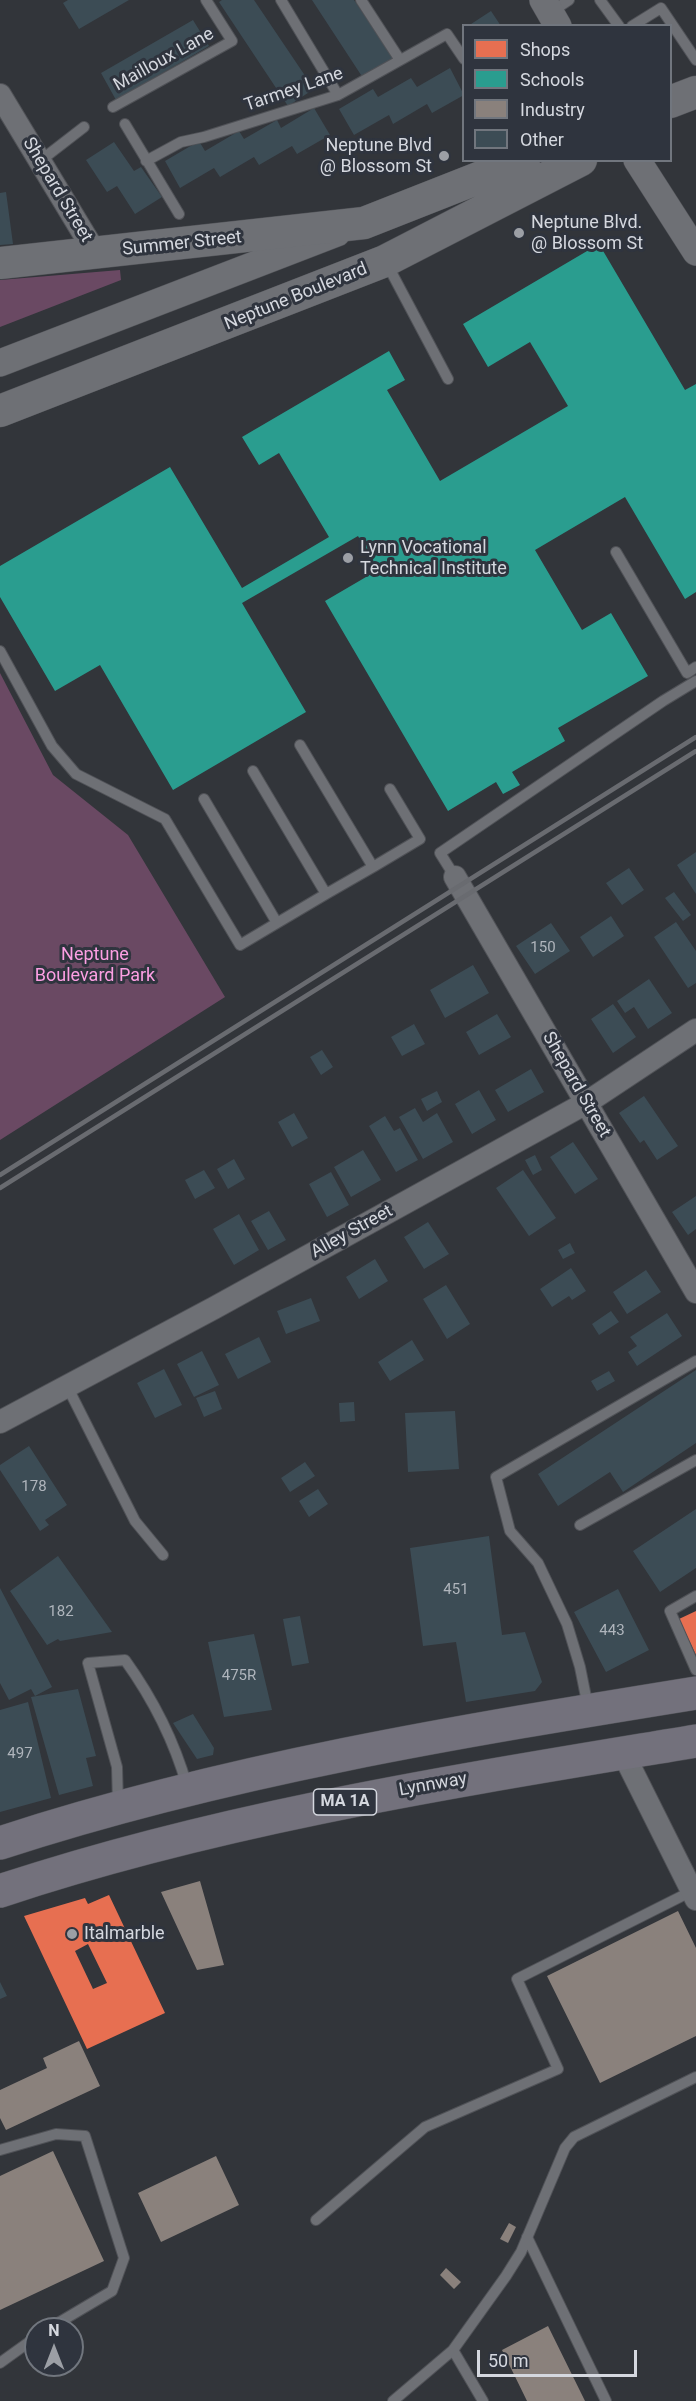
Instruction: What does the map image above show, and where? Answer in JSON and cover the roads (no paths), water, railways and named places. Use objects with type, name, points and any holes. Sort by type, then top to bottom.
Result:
[{"type":"highway","points":[[0,1843],[188,1789],[380,1746],[696,1693]]},
{"type":"highway","name":"Lynnway","points":[[0,1891],[124,1854],[306,1810],[458,1780],[696,1741]]},
{"type":"main road","points":[[672,101],[696,92]]},
{"type":"main road","points":[[364,223],[519,162]]},
{"type":"main road","name":"Neptune Boulevard","points":[[0,411],[385,261],[577,162]]},
{"type":"main road","name":"Summer Street","points":[[0,263],[364,223]]},
{"type":"street","name":"Shepard Street","points":[[0,95],[96,254]]},
{"type":"street","points":[[638,162],[696,252]]},
{"type":"street","points":[[0,363],[364,223]]},
{"type":"street","name":"Shepard Street","points":[[455,877],[696,1292]]},
{"type":"street","name":"Alley Street","points":[[0,1422],[224,1303],[586,1103],[696,1030]]},
{"type":"street","points":[[623,1754],[694,1895]]},
{"type":"lane","name":"Mailloux Lane","points":[[113,107],[232,41],[206,0]]},
{"type":"lane","points":[[281,0],[338,95]]},
{"type":"lane","points":[[361,0],[400,60]]},
{"type":"lane","points":[[600,0],[618,24]]},
{"type":"lane","points":[[635,24],[661,8],[672,24]]},
{"type":"lane","points":[[672,24],[696,60]]},
{"type":"lane","name":"Tarmey Lane","points":[[146,161],[181,141],[204,137],[338,95],[447,34],[462,56]]},
{"type":"lane","points":[[125,124],[179,214]]},
{"type":"lane","points":[[40,161],[84,127]]},
{"type":"lane","points":[[385,261],[448,379]]},
{"type":"lane","points":[[616,552],[687,673],[696,667]]},
{"type":"lane","points":[[0,651],[52,746],[76,774],[165,819],[240,945],[420,839],[390,789]]},
{"type":"lane","points":[[455,877],[440,853],[663,701],[696,681]]},
{"type":"lane","points":[[300,745],[373,867]]},
{"type":"lane","points":[[252,771],[326,894]]},
{"type":"lane","points":[[204,799],[278,923]]},
{"type":"lane","points":[[589,1711],[580,1666],[567,1624],[538,1563],[510,1531],[496,1477],[696,1361]]},
{"type":"lane","points":[[67,1386],[135,1521],[163,1555]]},
{"type":"lane","points":[[580,1525],[696,1460]]},
{"type":"lane","points":[[696,1596],[670,1611],[696,1670]]},
{"type":"lane","points":[[118,1808],[117,1767],[88,1663],[125,1660],[147,1690],[177,1750],[188,1789]]},
{"type":"lane","points":[[316,2220],[425,2127],[558,2069],[517,1979],[694,1895]]},
{"type":"lane","points":[[393,2401],[453,2349],[506,2276],[527,2237],[565,2148],[574,2137],[696,2077]]},
{"type":"lane","points":[[0,2150],[56,2134],[85,2136],[124,2258],[112,2291],[68,2317]]},
{"type":"lane","points":[[527,2237],[606,2401]]},
{"type":"lane","points":[[0,2363],[24,2346]]},
{"type":"lane","points":[[453,2349],[483,2401]]},
{"type":"railway","points":[[0,1175],[696,737]]},
{"type":"railway","points":[[0,1188],[696,751]]},
{"type":"place","name":"Neptune Blvd @ Blossom St","points":[[444,156]]},
{"type":"place","name":"Neptune Blvd. @ Blossom St","points":[[519,233]]},
{"type":"place","name":"Lynn Vocational Technical Institute","points":[[348,558]]},
{"type":"place","name":"Italmarble","points":[[72,1934]]},
{"type":"park label","name":"Neptune Boulevard Park","points":[[95,965]]}]
